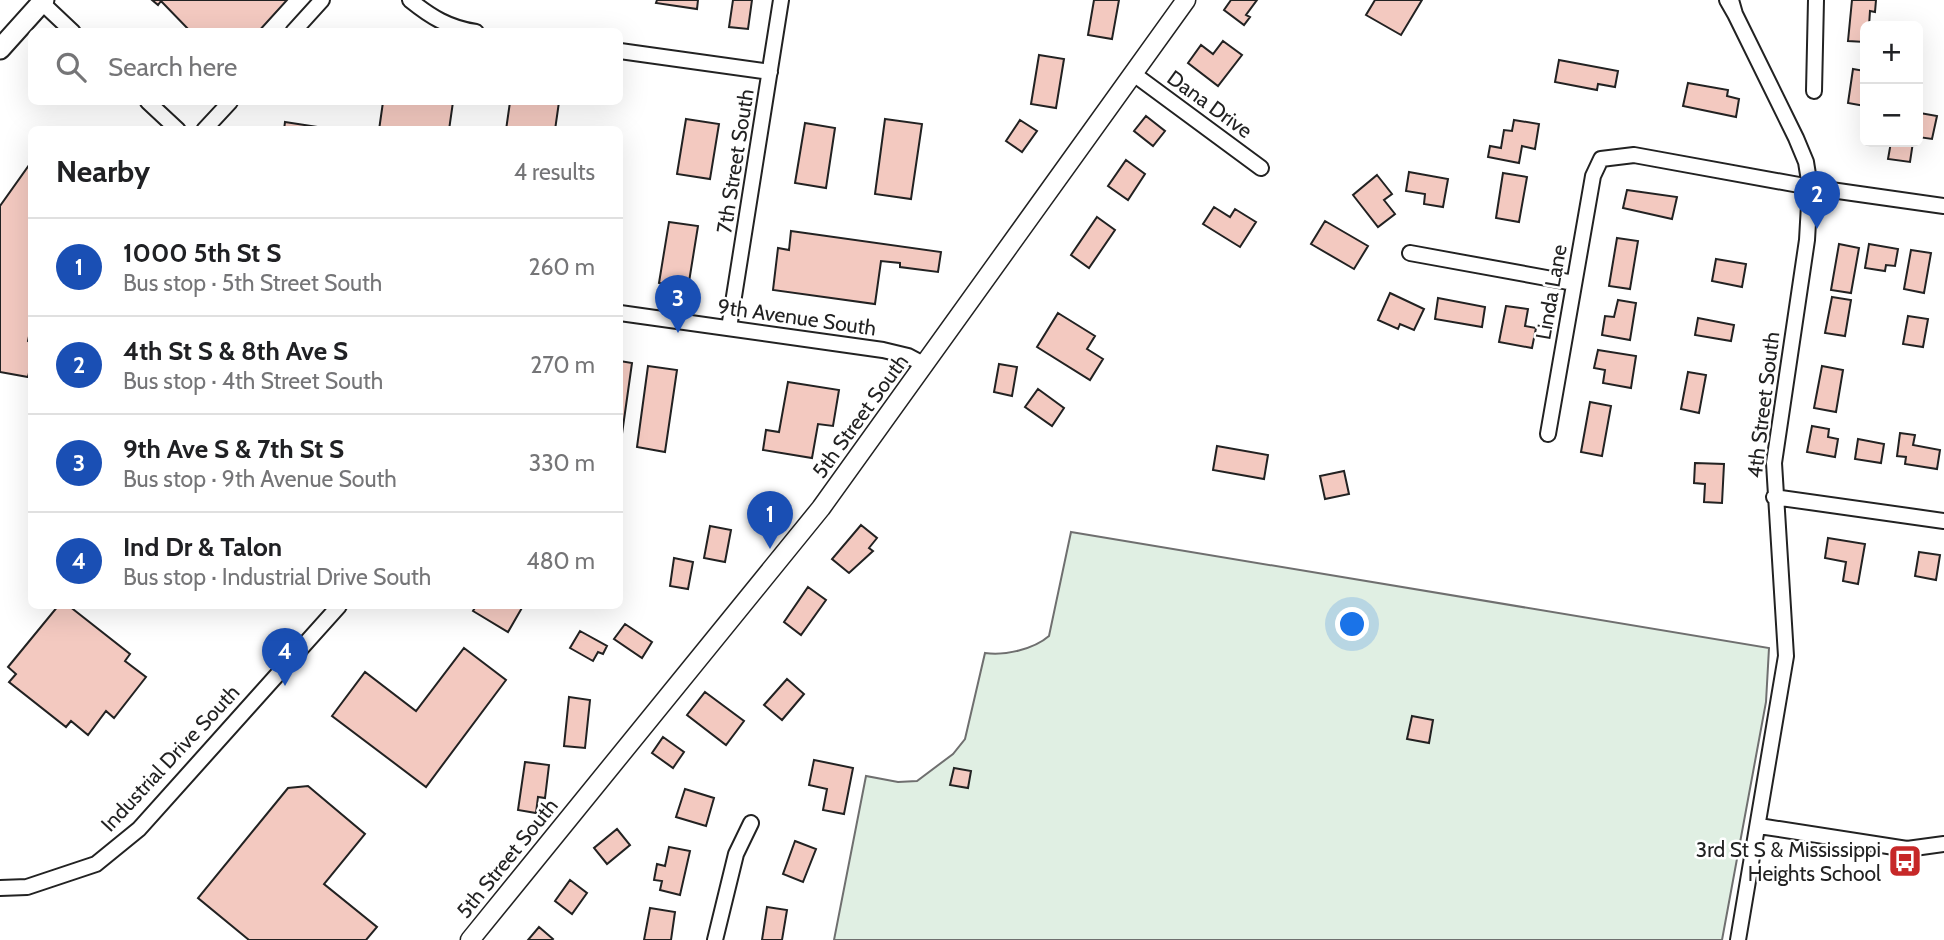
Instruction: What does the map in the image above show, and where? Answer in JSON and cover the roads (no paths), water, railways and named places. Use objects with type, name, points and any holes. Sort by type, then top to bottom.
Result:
[{"type":"main road","points":[[0,49],[42,1]]},
{"type":"street","points":[[297,28],[322,0]]},
{"type":"street","points":[[410,0],[431,17],[458,28]]},
{"type":"street","name":"7th Street South","points":[[729,328],[780,0]]},
{"type":"street","name":"5th Street South","points":[[470,940],[821,508],[1135,75],[1186,0]]},
{"type":"street","points":[[1814,91],[1816,0]]},
{"type":"street","points":[[42,1],[69,28]]},
{"type":"street","name":"4th Street South","points":[[1731,5],[1801,150],[1810,187],[1807,240],[1780,409],[1774,497],[1786,656],[1738,940]]},
{"type":"street","points":[[623,51],[770,72]]},
{"type":"street","name":"Dana Drive","points":[[1135,75],[1261,168]]},
{"type":"street","points":[[151,105],[174,126]]},
{"type":"street","points":[[208,126],[227,105]]},
{"type":"street","name":"Linda Lane","points":[[1548,434],[1593,176],[1601,159],[1634,155],[1810,187]]},
{"type":"street","points":[[1810,187],[1944,206]]},
{"type":"street","points":[[1410,253],[1574,283]]},
{"type":"street","name":"9th Avenue South","points":[[623,313],[883,350],[908,356],[925,365]]},
{"type":"street","points":[[1774,497],[1944,521]]},
{"type":"street","name":"Industrial Drive South","points":[[0,888],[27,887],[96,864],[139,829],[336,609]]},
{"type":"street","points":[[715,940],[736,854],[751,823]]},
{"type":"street","points":[[1759,826],[1908,849],[1944,844]]},
{"type":"place","name":"4th St S & 8th Ave S","points":[[1817,229]]},
{"type":"place","name":"9th Ave S & 7th St S","points":[[678,333]]},
{"type":"place","name":"1000 5th St S","points":[[770,549]]},
{"type":"place","name":"Ind Dr & Talon","points":[[285,686]]},
{"type":"place","name":"3rd St S & Mississippi Heights School","points":[[1905,861]]}]
